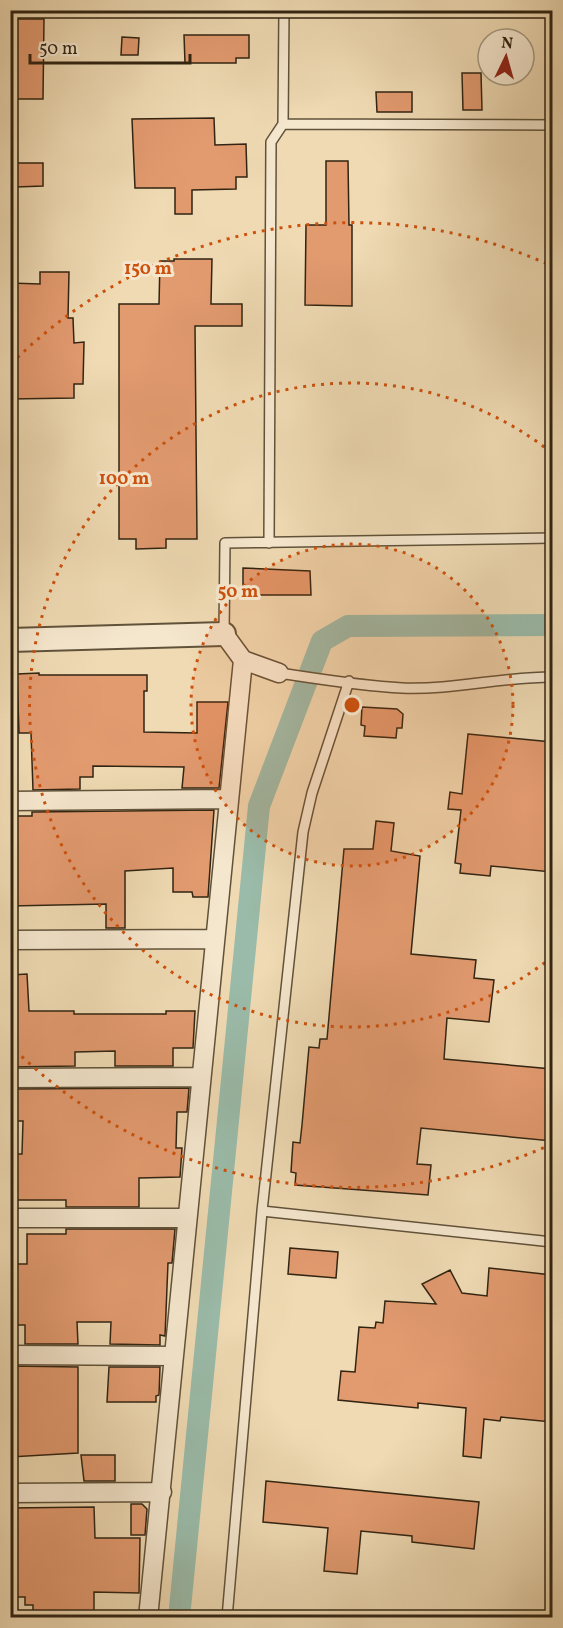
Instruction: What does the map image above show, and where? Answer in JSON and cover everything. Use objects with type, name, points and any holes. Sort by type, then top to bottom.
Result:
[{"type":"street","points":[[10,640],[224,634],[243,660],[279,673]]},
{"type":"street","points":[[148,1617],[243,660]]},
{"type":"street","points":[[10,801],[228,800]]},
{"type":"street","points":[[10,940],[214,939]]},
{"type":"street","points":[[10,1078],[200,1077]]},
{"type":"street","points":[[10,1218],[186,1218]]},
{"type":"street","points":[[10,1355],[174,1356]]},
{"type":"street","points":[[10,1493],[162,1492]]},
{"type":"lane","points":[[269,543],[271,142],[283,124],[284,10]]},
{"type":"lane","points":[[283,124],[552,125]]},
{"type":"lane","points":[[224,634],[225,543],[552,538]]},
{"type":"lane","points":[[279,673],[402,688],[478,685],[514,677],[552,677]]},
{"type":"lane","points":[[227,1617],[262,1211],[303,832],[312,793],[349,681]]},
{"type":"lane","points":[[262,1211],[552,1242]]},
{"type":"building","points":[[10,19],[44,19],[43,99],[10,99]]},
{"type":"building","points":[[184,35],[249,35],[249,58],[236,58],[236,63],[185,63]]},
{"type":"building","points":[[122,37],[139,38],[138,55],[121,55]]},
{"type":"building","points":[[462,73],[476,73],[476,87],[481,87],[482,110],[463,110]]},
{"type":"building","points":[[376,92],[412,92],[412,112],[377,112]]},
{"type":"building","points":[[214,118],[215,145],[246,144],[247,177],[236,177],[236,189],[192,190],[192,214],[175,214],[175,188],[135,188],[132,119]]},
{"type":"building","points":[[326,161],[348,161],[349,225],[352,225],[352,306],[305,305],[306,225],[326,225]]},
{"type":"building","points":[[16,163],[43,163],[43,186],[16,187]]},
{"type":"building","points":[[174,259],[212,259],[211,304],[242,304],[242,326],[195,326],[197,539],[166,539],[166,548],[136,549],[136,539],[119,539],[119,304],[159,304],[160,261],[174,261]]},
{"type":"building","points":[[40,272],[69,272],[68,318],[73,318],[74,343],[84,342],[83,384],[74,384],[74,398],[10,399],[10,283],[40,284]]},
{"type":"building","points":[[243,568],[310,571],[311,595],[243,595]]},
{"type":"building","points":[[39,673],[39,675],[147,675],[147,691],[144,691],[144,732],[197,733],[197,702],[228,702],[219,788],[182,788],[184,767],[93,766],[93,777],[80,777],[80,789],[33,790],[31,733],[19,733],[17,674]]},
{"type":"building","points":[[362,707],[397,709],[403,714],[402,728],[397,728],[396,738],[364,736],[365,726],[361,725]]},
{"type":"building","points":[[468,734],[552,742],[552,872],[491,866],[490,876],[460,873],[461,864],[455,863],[461,810],[448,809],[450,792],[462,794]]},
{"type":"building","points":[[214,810],[208,897],[193,897],[192,892],[173,892],[173,868],[125,871],[125,928],[106,928],[106,904],[10,906],[10,875],[13,875],[12,816],[32,816],[32,812]]},
{"type":"building","points":[[376,821],[394,823],[391,851],[420,856],[411,954],[476,960],[474,978],[494,980],[489,1022],[447,1018],[444,1059],[552,1069],[552,1141],[421,1128],[417,1164],[431,1165],[428,1195],[295,1185],[296,1173],[291,1172],[293,1142],[300,1143],[309,1047],[319,1048],[320,1039],[327,1039],[344,849],[373,849]]},
{"type":"building","points":[[27,974],[29,1011],[74,1011],[74,1014],[166,1014],[166,1011],[195,1011],[193,1048],[173,1048],[173,1066],[115,1066],[115,1051],[75,1052],[75,1066],[10,1067],[10,975]]},
{"type":"building","points":[[189,1088],[187,1112],[177,1112],[176,1148],[182,1148],[180,1177],[139,1178],[139,1207],[66,1207],[66,1200],[10,1200],[10,1154],[22,1154],[23,1121],[10,1121],[10,1089]]},
{"type":"building","points":[[66,1229],[175,1229],[172,1263],[168,1263],[165,1336],[160,1335],[160,1345],[110,1344],[111,1322],[77,1322],[78,1344],[25,1344],[25,1325],[10,1325],[10,1264],[27,1264],[27,1234],[66,1234]]},
{"type":"building","points":[[290,1248],[338,1252],[336,1278],[288,1274]]},
{"type":"building","points":[[489,1268],[552,1275],[552,1422],[501,1417],[500,1421],[484,1419],[481,1458],[463,1456],[466,1408],[418,1403],[418,1408],[338,1400],[341,1371],[355,1372],[359,1327],[375,1328],[376,1322],[383,1323],[385,1301],[436,1304],[422,1284],[450,1270],[462,1293],[487,1296]]},
{"type":"building","points":[[10,1366],[78,1367],[78,1453],[10,1457]]},
{"type":"building","points":[[109,1367],[160,1367],[159,1395],[156,1396],[156,1402],[107,1402]]},
{"type":"building","points":[[81,1455],[115,1455],[115,1481],[84,1481]]},
{"type":"building","points":[[266,1481],[479,1502],[474,1549],[412,1542],[412,1536],[361,1531],[357,1574],[324,1571],[328,1528],[263,1522]]},
{"type":"building","points":[[131,1504],[142,1504],[147,1509],[145,1535],[131,1535]]},
{"type":"building","points":[[94,1507],[95,1538],[140,1538],[139,1593],[94,1592],[94,1614],[33,1615],[33,1605],[25,1605],[25,1597],[10,1597],[10,1508]]},
{"type":"waterway","points":[[179,1618],[259,806],[322,641],[348,626],[552,625]]}]
